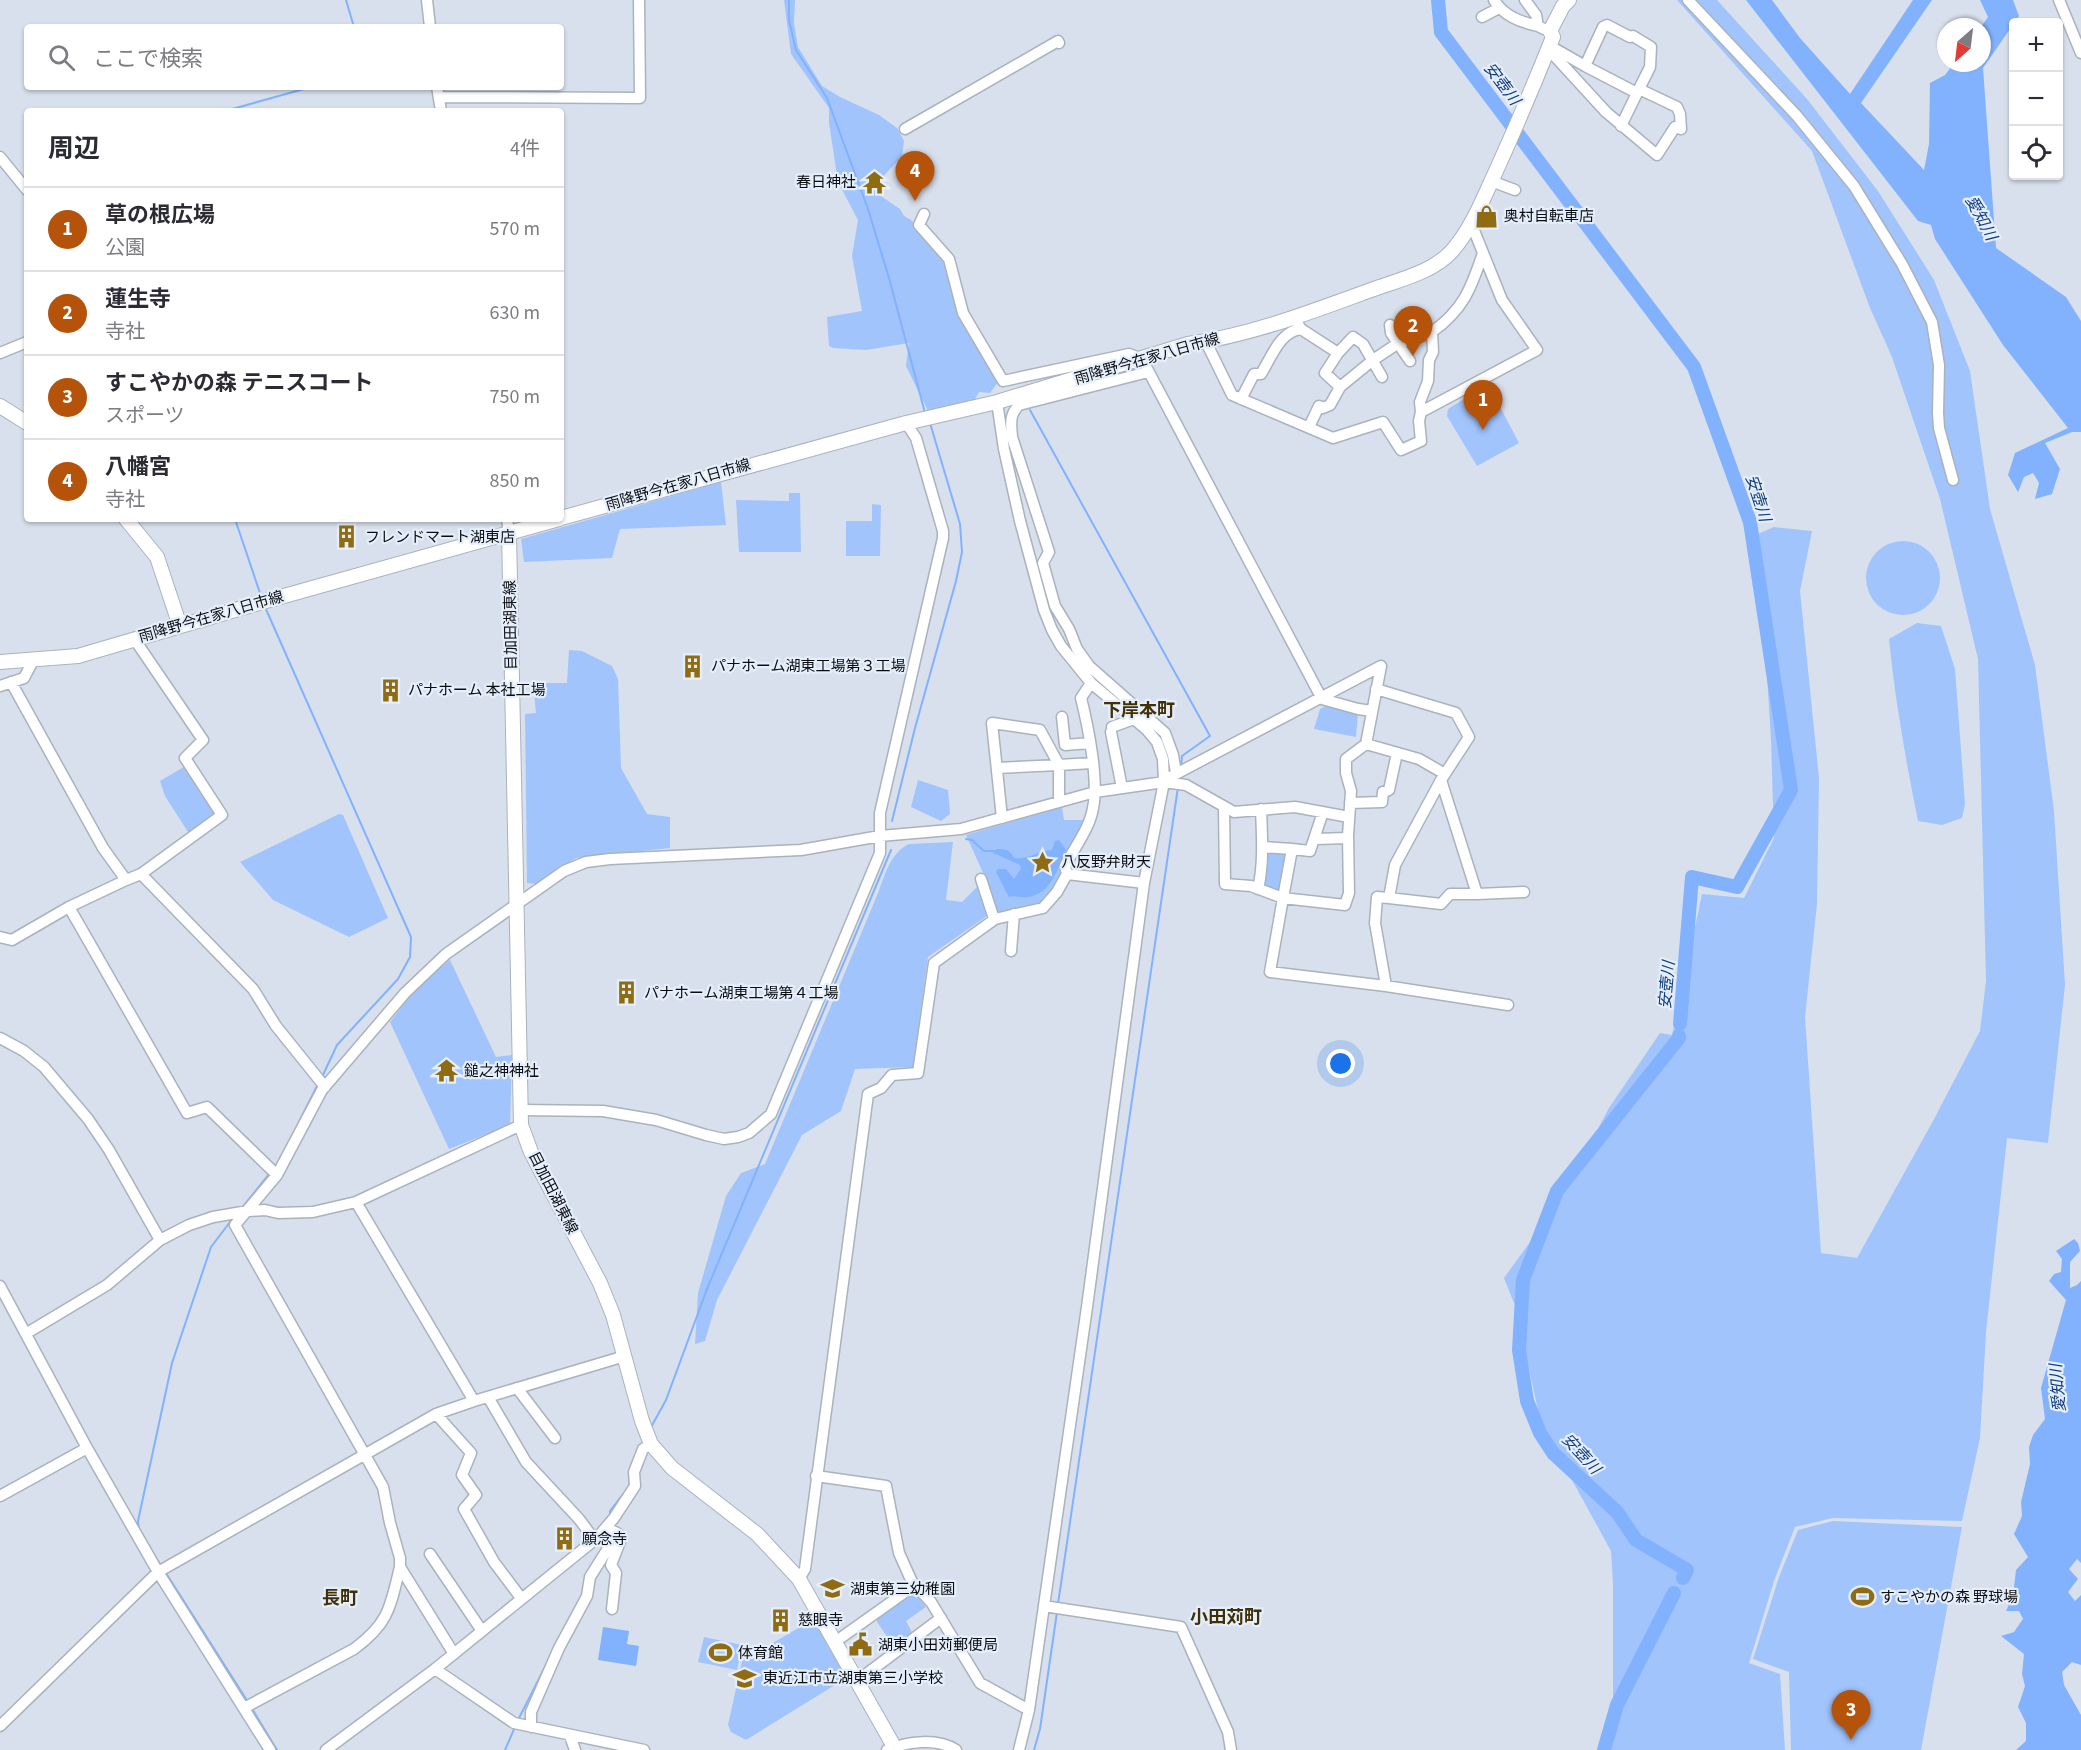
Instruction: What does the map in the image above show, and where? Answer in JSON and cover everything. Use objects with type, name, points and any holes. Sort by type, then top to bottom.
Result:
[{"type":"main road","name":"雨降野今在家八日市線","points":[[564,518],[906,423],[1145,365],[1188,344],[1298,324],[1425,270],[1450,253],[1471,223],[1549,48],[1553,37],[1544,29],[1569,0]]},
{"type":"main road","points":[[0,406],[24,421]]},
{"type":"main road","points":[[128,522],[157,557],[180,626]]},
{"type":"main road","name":"雨降野今在家八日市線","points":[[0,662],[78,656],[260,603],[508,526],[538,522]]},
{"type":"main road","name":"目加田湖東線","points":[[508,526],[521,1125],[531,1152],[600,1283],[613,1315],[642,1421],[651,1444],[672,1468],[758,1534],[800,1579],[893,1749]]},
{"type":"street","points":[[427,0],[430,24]]},
{"type":"street","points":[[441,108],[438,92],[639,98],[639,0]]},
{"type":"street","points":[[1525,0],[1544,29]]},
{"type":"street","points":[[1688,0],[1797,116],[1854,186],[1902,264],[1932,322],[1939,364],[1938,413],[1953,480]]},
{"type":"street","points":[[2060,0],[2081,53]]},
{"type":"street","points":[[1482,17],[1497,4],[1501,11],[1523,23],[1544,29]]},
{"type":"street","points":[[1585,66],[1603,27],[1607,25],[1651,47],[1650,67],[1622,126]]},
{"type":"street","points":[[905,129],[1058,41],[1059,43]]},
{"type":"street","points":[[1549,48],[1677,107],[1681,129],[1675,127],[1657,155],[1622,126],[1568,73],[1549,48]]},
{"type":"street","points":[[0,157],[24,186]]},
{"type":"street","points":[[1491,181],[1515,190]]},
{"type":"street","points":[[924,214],[919,225],[949,260],[963,314],[1003,381],[1129,354],[1145,365],[1322,699],[1372,711]]},
{"type":"street","points":[[1421,412],[1537,350],[1502,300],[1471,223]]},
{"type":"street","points":[[1309,427],[1319,406],[1323,408],[1330,405],[1340,387],[1372,360],[1397,344],[1432,332],[1451,319],[1472,286],[1483,253]]},
{"type":"street","points":[[1241,399],[1254,375],[1261,374],[1282,338],[1298,324],[1338,353]]},
{"type":"street","points":[[1390,325],[1391,333],[1397,344],[1410,361]]},
{"type":"street","points":[[1206,342],[1232,395],[1333,438],[1383,422],[1401,450],[1421,441],[1420,402],[1428,381],[1429,360],[1433,352],[1432,332]]},
{"type":"street","points":[[1340,387],[1324,373],[1353,337],[1363,344],[1382,376]]},
{"type":"street","points":[[0,353],[24,343]]},
{"type":"street","points":[[1145,365],[1019,405],[1013,411],[1012,437],[1049,552],[1043,563],[1055,606],[1077,649],[1089,666],[1165,733],[1170,744],[1176,773]]},
{"type":"street","points":[[997,402],[1004,449],[1020,521],[1047,618],[1061,646],[1091,683],[1147,730],[1157,742],[1163,759],[1164,782],[1144,883],[1089,1295],[1029,1710],[1020,1750]]},
{"type":"street","points":[[520,1110],[603,1111],[656,1120],[724,1139],[749,1133],[771,1114],[880,853],[880,813],[943,538],[943,531],[916,438],[906,423]]},
{"type":"street","points":[[0,938],[12,940],[69,906],[141,874],[222,815],[185,758],[203,740],[135,640]]},
{"type":"street","points":[[33,661],[24,678],[5,684],[103,848],[126,880]]},
{"type":"street","points":[[1164,782],[1176,773],[1322,699],[1381,666],[1366,744],[1346,759],[1346,773],[1351,791],[1348,838],[1349,893],[1345,905],[1283,898],[1251,886],[1225,884],[1224,808]]},
{"type":"street","points":[[800,1579],[805,1569],[868,1094],[881,1088],[892,1075],[918,1073],[934,963],[994,919],[1043,908],[1057,892],[1067,874],[1065,866],[1088,824],[1093,809],[1095,792],[1090,743],[1081,698],[1091,683]]},
{"type":"street","points":[[1376,690],[1456,713],[1469,737],[1443,777],[1395,866],[1389,898]]},
{"type":"street","points":[[1062,717],[1065,745],[1090,743]]},
{"type":"street","points":[[1122,788],[1112,729],[1134,720]]},
{"type":"street","points":[[1002,818],[992,723],[1040,730],[1059,765],[1059,802]]},
{"type":"street","points":[[1366,744],[1419,759],[1443,777],[1477,894]]},
{"type":"street","points":[[1350,803],[1382,802],[1383,792],[1389,790],[1397,753]]},
{"type":"street","points":[[997,768],[1092,763]]},
{"type":"street","points":[[244,1708],[354,1649],[369,1638],[390,1609],[400,1567],[400,1557],[383,1487],[235,1225],[248,1211],[274,1172],[325,1087],[420,978],[446,954],[564,871],[586,862],[801,850],[880,836],[961,829],[1095,792],[1164,782],[1186,785],[1234,812],[1295,807],[1349,817]]},
{"type":"street","points":[[1258,889],[1263,847],[1261,809]]},
{"type":"street","points":[[1263,847],[1310,851],[1323,812]]},
{"type":"street","points":[[1315,839],[1348,838]]},
{"type":"street","points":[[1292,849],[1270,972],[1386,986],[1508,1005]]},
{"type":"street","points":[[141,874],[253,989],[276,1026],[325,1087]]},
{"type":"street","points":[[1067,874],[1144,883]]},
{"type":"street","points":[[981,879],[994,919]]},
{"type":"street","points":[[1386,986],[1375,923],[1377,897],[1441,904],[1450,894],[1524,892]]},
{"type":"street","points":[[69,906],[187,1113],[207,1107],[274,1172]]},
{"type":"street","points":[[1011,951],[1014,914]]},
{"type":"street","points":[[0,1038],[24,1051],[44,1067],[73,1100],[109,1150],[160,1240]]},
{"type":"street","points":[[27,1333],[107,1285],[160,1240],[189,1225],[213,1216],[232,1213],[265,1210],[278,1214],[313,1212],[356,1202],[521,1125]]},
{"type":"street","points":[[356,1202],[474,1401]]},
{"type":"street","points":[[0,1286],[87,1448],[158,1572],[270,1750]]},
{"type":"street","points":[[1,1723],[158,1572],[436,1414],[625,1356]]},
{"type":"street","points":[[517,1388],[555,1438]]},
{"type":"street","points":[[488,1397],[526,1462],[596,1538]]},
{"type":"street","points":[[436,1414],[471,1453],[462,1475],[476,1495],[464,1509],[494,1562],[521,1599]]},
{"type":"street","points":[[326,1750],[435,1669],[596,1538],[614,1518],[635,1486],[634,1472],[643,1449],[651,1444]]},
{"type":"street","points":[[0,1496],[87,1448]]},
{"type":"street","points":[[816,1476],[886,1486],[899,1553],[915,1585],[931,1602],[980,1683],[1029,1710]]},
{"type":"street","points":[[596,1538],[611,1530]]},
{"type":"street","points":[[611,1530],[621,1539],[611,1565],[616,1573],[612,1609]]},
{"type":"street","points":[[531,1727],[531,1712],[559,1648],[587,1596],[591,1577],[607,1550],[611,1530]]},
{"type":"street","points":[[430,1554],[482,1631]]},
{"type":"street","points":[[400,1567],[454,1654]]},
{"type":"street","points":[[835,1642],[915,1585]]},
{"type":"street","points":[[1044,1606],[1181,1628],[1228,1732],[1231,1750]]},
{"type":"street","points":[[857,1681],[941,1618]]},
{"type":"street","points":[[435,1669],[514,1723],[644,1750]]},
{"type":"street","points":[[570,1736],[575,1750]]},
{"type":"street","points":[[893,1749],[932,1741],[956,1750]]},
{"type":"shaded area","points":[[784,0],[795,0],[794,23],[798,47],[822,86],[879,115],[897,128],[904,141],[902,156],[878,182],[878,194],[900,209],[948,263],[962,318],[998,382],[990,393],[979,392],[974,401],[928,411],[906,366],[909,343],[866,350],[829,346],[827,317],[862,311],[852,256],[858,220],[838,182],[829,123],[829,108],[791,54]]},
{"type":"shaded area","points":[[1677,0],[1717,0],[1807,99],[1878,191],[1934,280],[1970,371],[1990,509],[2035,665],[2054,811],[2065,985],[2048,1143],[2007,1138],[1986,1332],[1980,1438],[1962,1521],[1833,1518],[1795,1527],[1774,1581],[1749,1663],[1780,1674],[1785,1750],[1603,1750],[1613,1697],[1611,1551],[1539,1415],[1516,1308],[1504,1278],[1559,1202],[1609,1108],[1660,1033],[1672,1035],[1702,894],[1744,898],[1774,838],[1771,739],[1758,534],[1774,527],[1812,531],[1800,591],[1819,778],[1817,904],[1805,1017],[1821,1253],[1857,1258],[1980,1031],[1986,981],[1978,659],[1940,499],[1892,357],[1870,308],[1812,151]]},
{"type":"shaded area","points":[[1488,384],[1519,443],[1477,466],[1447,416],[1448,409]]},
{"type":"shaded area","points":[[721,482],[726,525],[620,529],[612,558],[524,562],[521,539]]},
{"type":"shaded area","points":[[789,493],[800,493],[801,552],[739,552],[736,500],[789,501]]},
{"type":"shaded area","points":[[872,504],[881,505],[880,556],[846,556],[846,521],[872,521]]},
{"type":"shaded area","points":[[1903,541],[1924,547],[1934,557],[1940,578],[1934,599],[1924,609],[1903,615],[1882,609],[1872,599],[1866,578],[1872,557],[1882,547]]},
{"type":"shaded area","points":[[1917,623],[1941,626],[1955,669],[1965,804],[1962,818],[1942,825],[1918,821],[1891,662],[1889,639]]},
{"type":"shaded area","points":[[569,650],[582,651],[612,666],[618,679],[621,768],[647,814],[670,817],[670,848],[576,858],[536,884],[527,883],[525,714],[536,713],[533,683],[567,683]]},
{"type":"shaded area","points":[[1327,705],[1358,714],[1356,737],[1314,729],[1320,709]]},
{"type":"shaded area","points":[[187,765],[220,815],[190,835],[165,796],[160,781]]},
{"type":"shaded area","points":[[918,780],[948,790],[950,814],[941,821],[911,807]]},
{"type":"shaded area","points":[[1062,807],[1064,820],[1085,820],[1061,880],[1046,899],[1038,905],[997,914],[984,875],[966,835]]},
{"type":"shaded area","points":[[339,814],[343,815],[388,918],[349,937],[273,900],[240,862]]},
{"type":"shaded area","points":[[953,842],[946,900],[962,902],[977,887],[987,916],[928,957],[913,1067],[855,1069],[841,1111],[802,1135],[717,1300],[705,1341],[695,1344],[698,1293],[726,1196],[741,1173],[765,1164],[889,865],[897,853],[909,844]]},
{"type":"shaded area","points":[[1265,850],[1288,853],[1282,896],[1260,887]]},
{"type":"shaded area","points":[[450,960],[496,1057],[512,1055],[510,1125],[449,1149],[390,1022],[417,987]]},
{"type":"shaded area","points":[[1833,1521],[1962,1527],[1921,1750],[1791,1750],[1789,1672],[1753,1659],[1779,1577],[1798,1530]]},
{"type":"shaded area","points":[[913,1591],[926,1607],[906,1621],[913,1634],[895,1648],[877,1622],[877,1618]]},
{"type":"shaded area","points":[[814,1619],[844,1674],[835,1685],[746,1740],[731,1732],[728,1725],[742,1661]]},
{"type":"shaded area","name":"体育館","points":[[704,1637],[742,1645],[737,1670],[698,1662]]},
{"type":"water","name":"愛知川","points":[[1746,0],[1772,0],[1800,38],[1850,94],[1913,0],[1932,0],[1861,103],[1924,170],[1929,144],[1930,83],[1947,72],[1983,72],[1996,248],[2066,297],[2081,321],[2081,432],[2072,432],[2045,443],[2060,469],[2052,494],[2035,499],[2039,483],[2033,473],[2024,477],[2018,492],[2008,475],[2015,453],[2068,428],[2003,345],[1935,239],[1931,225],[1918,221]]},
{"type":"water","points":[[1980,0],[2013,0],[2019,16],[2009,18],[2009,30],[1991,56],[1991,18],[1987,18]]},
{"type":"water","points":[[1059,840],[1066,850],[1048,886],[1036,895],[1009,897],[996,872],[998,869],[1006,869],[1014,879],[1021,869],[1020,865],[993,853],[997,849],[1003,849],[1014,858],[1024,858],[1052,850],[1055,841]]},
{"type":"water","name":"愛知川","points":[[2074,1239],[2080,1251],[2070,1262],[2070,1288],[2081,1281],[2081,1563],[2077,1559],[2069,1569],[2078,1579],[2068,1592],[2075,1601],[2081,1595],[2081,1665],[2072,1662],[2062,1672],[2064,1685],[2081,1715],[2081,1750],[2016,1750],[2026,1741],[2026,1723],[2018,1707],[2025,1686],[2022,1674],[2024,1654],[2001,1636],[2014,1632],[2023,1619],[2019,1611],[2006,1611],[2013,1596],[2016,1570],[2028,1557],[2014,1534],[2022,1516],[2021,1502],[2030,1464],[2029,1447],[2033,1435],[2045,1419],[2041,1388],[2066,1300],[2049,1281],[2054,1274],[2061,1272],[2062,1259],[2056,1251]]},
{"type":"water","points":[[603,1627],[629,1631],[627,1644],[639,1646],[636,1666],[598,1660]]},
{"type":"waterway","points":[[346,0],[353,24]]},
{"type":"waterway","points":[[789,0],[789,20],[796,50],[827,98],[868,209],[925,413]]},
{"type":"waterway","name":"安壺川","points":[[1438,0],[1441,32],[1694,367],[1750,522],[1791,790],[1737,887],[1692,877],[1680,1024]]},
{"type":"waterway","points":[[236,108],[300,90]]},
{"type":"waterway","points":[[1030,410],[1210,736],[1182,756],[1181,767]]},
{"type":"waterway","points":[[892,821],[962,552],[960,524],[930,423]]},
{"type":"waterway","points":[[236,522],[261,596]]},
{"type":"waterway","points":[[265,607],[411,937],[410,957],[398,979],[337,1045],[322,1077]]},
{"type":"waterway","points":[[1058,1604],[1178,787]]},
{"type":"waterway","points":[[966,839],[972,840],[984,851],[996,851]]},
{"type":"waterway","points":[[650,1429],[666,1400],[707,1289],[891,850]]},
{"type":"waterway","name":"安壺川","points":[[1679,1036],[1557,1191],[1523,1280],[1519,1350],[1527,1401],[1540,1433],[1553,1453],[1617,1512],[1636,1540],[1687,1570],[1683,1578]]},
{"type":"waterway","points":[[299,1122],[318,1084]]},
{"type":"waterway","points":[[241,1209],[269,1174]]},
{"type":"waterway","points":[[139,1530],[138,1521],[172,1363],[211,1247],[233,1218]]},
{"type":"waterway","points":[[629,1487],[630,1472]]},
{"type":"waterway","points":[[610,1516],[610,1511],[624,1493]]},
{"type":"waterway","points":[[153,1553],[161,1566]]},
{"type":"waterway","points":[[166,1573],[248,1702]]},
{"type":"waterway","name":"安壺川","points":[[1604,1750],[1617,1705],[1674,1593]]},
{"type":"waterway","points":[[1034,1750],[1040,1729],[1057,1612]]},
{"type":"waterway","points":[[518,1720],[547,1663]]},
{"type":"waterway","points":[[251,1707],[277,1750]]},
{"type":"waterway","points":[[505,1750],[515,1727]]},
{"type":"place","name":"春日神社","points":[[874,182]]},
{"type":"place","name":"八幡宮","points":[[915,201]]},
{"type":"place","name":"奥村自転車店","points":[[1486,216]]},
{"type":"place","name":"蓮生寺","points":[[1413,356]]},
{"type":"place","name":"草の根広場","points":[[1483,430]]},
{"type":"place","name":"フレンドマート湖東店","points":[[347,537]]},
{"type":"place","name":"パナホーム湖東工場第３工場","points":[[693,666]]},
{"type":"place","name":"パナホーム 本社工場","points":[[390,690]]},
{"type":"place","name":"八反野弁財天","points":[[1043,862]]},
{"type":"place","name":"パナホーム湖東工場第４工場","points":[[626,993]]},
{"type":"place","name":"鎚之神神社","points":[[446,1071]]},
{"type":"place","name":"願念寺","points":[[564,1539]]},
{"type":"place","name":"湖東第三幼稚園","points":[[832,1589]]},
{"type":"place","name":"すこやかの森 野球場","points":[[1862,1597]]},
{"type":"place","name":"慈眼寺","points":[[780,1620]]},
{"type":"place","name":"湖東小田苅郵便局","points":[[860,1645]]},
{"type":"place","name":"体育館","points":[[720,1653]]},
{"type":"place","name":"東近江市立湖東第三小学校","points":[[745,1678]]},
{"type":"place","name":"すこやかの森 テニスコート","points":[[1851,1740]]},
{"type":"district","name":"下岸本町","points":[[1139,710]]},
{"type":"district","name":"長町","points":[[340,1598]]},
{"type":"district","name":"小田苅町","points":[[1226,1617]]}]
